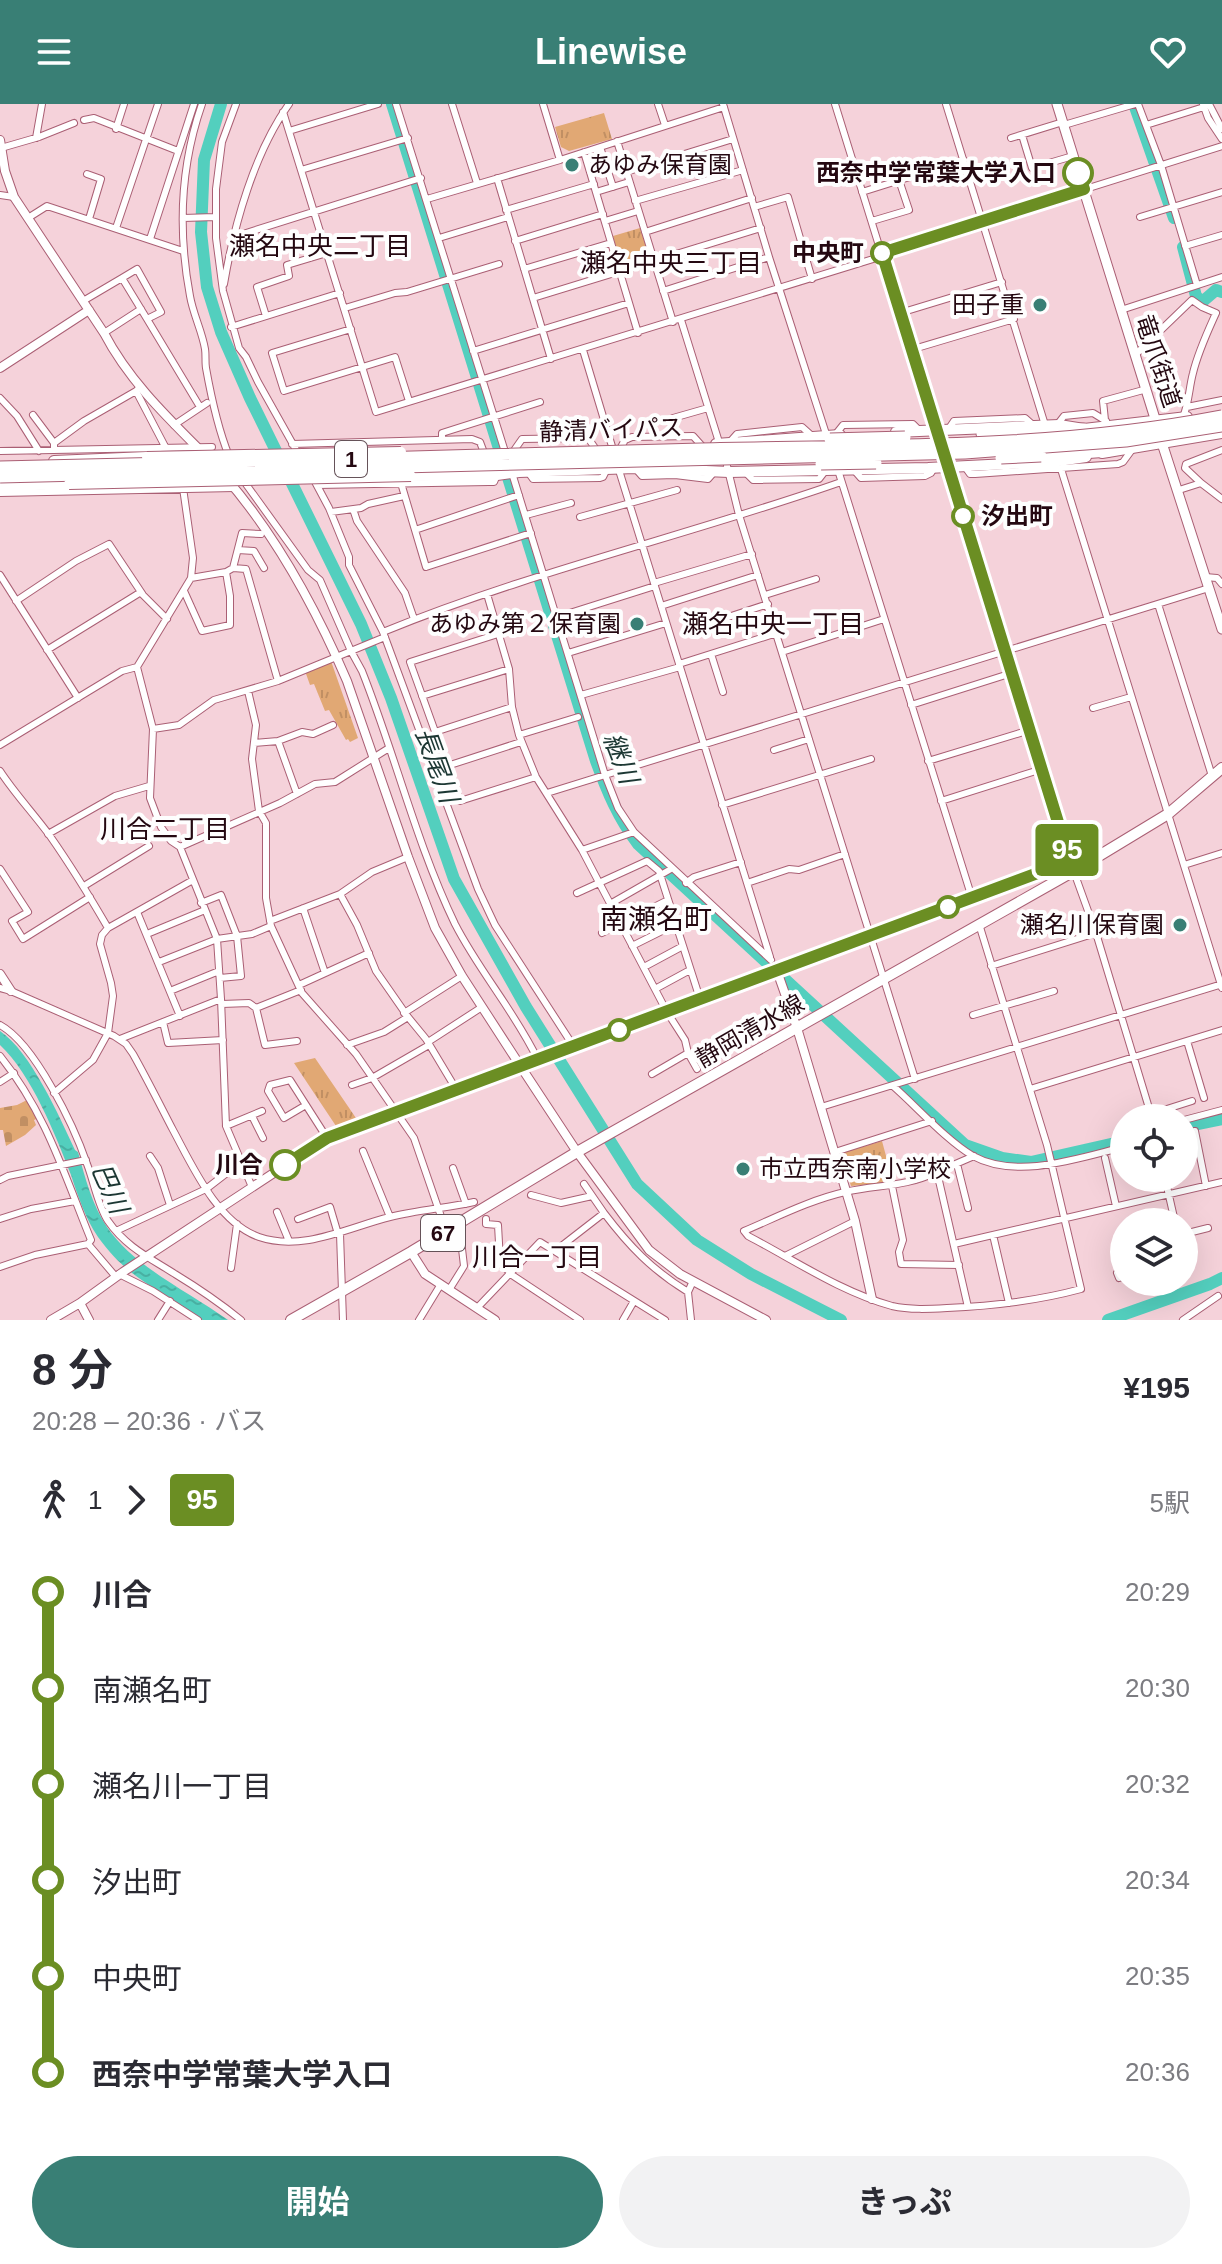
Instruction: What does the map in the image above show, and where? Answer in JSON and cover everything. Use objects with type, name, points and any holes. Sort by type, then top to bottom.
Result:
[{"type":"highway","name":"静清バイパス","points":[[0,465],[1039,439],[1171,425],[1222,414]]},
{"type":"highway","name":"1","points":[[702,448],[789,441],[1084,429]]},
{"type":"highway","name":"静清バイパス","points":[[0,477],[638,464],[965,453],[1220,434]]},
{"type":"highway","points":[[638,464],[836,464],[1109,451]]},
{"type":"main road","name":"竜爪街道","points":[[1057,104],[1222,629]]},
{"type":"main road","name":"1","points":[[0,465],[147,457],[702,448],[723,441],[831,435],[1045,425],[1084,429],[1107,423],[1156,421],[1185,412],[1222,414]]},
{"type":"main road","name":"1","points":[[0,486],[497,475],[613,469],[638,464],[715,471],[965,467],[1051,462],[1220,434]]},
{"type":"main road","name":"静岡清水線","points":[[291,1320],[577,1152],[979,924],[1072,866],[1088,862],[1168,814],[1222,768]]},
{"type":"street","points":[[36,138],[42,104]]},
{"type":"street","points":[[116,129],[124,104]]},
{"type":"street","points":[[116,228],[158,104]]},
{"type":"street","points":[[150,239],[194,104]]},
{"type":"street","points":[[202,104],[188,153],[183,188],[183,251],[190,300],[205,350],[205,364],[226,447],[247,487],[308,570],[320,580],[367,681],[438,884],[457,926],[540,1060]]},
{"type":"street","points":[[236,104],[222,142],[215,217],[223,291],[231,327],[239,348],[331,512],[349,557],[349,565],[383,636],[478,889],[495,925],[572,1047]]},
{"type":"street","points":[[223,291],[246,195],[263,147],[289,104]]},
{"type":"street","points":[[289,131],[378,104]]},
{"type":"street","points":[[396,104],[494,416],[510,449],[512,473],[605,775],[618,808],[634,832],[671,869],[771,960]]},
{"type":"street","points":[[452,104],[477,183]]},
{"type":"street","points":[[543,104],[560,160]]},
{"type":"street","points":[[658,104],[665,125]]},
{"type":"street","points":[[835,104],[1148,1104]]},
{"type":"street","points":[[946,104],[1045,425],[1064,416],[1093,413],[1107,423]]},
{"type":"street","points":[[1011,138],[1136,104],[1161,165],[1197,285]]},
{"type":"street","points":[[427,199],[560,160],[723,105],[779,288],[831,435],[832,470],[841,482],[972,898]]},
{"type":"street","points":[[1146,125],[1205,105]]},
{"type":"street","points":[[1205,105],[1222,129]]},
{"type":"street","points":[[1205,105],[1214,130],[1222,139]]},
{"type":"street","points":[[283,112],[376,412],[812,279],[1222,146]]},
{"type":"street","points":[[84,120],[94,118],[178,151]]},
{"type":"street","points":[[1,148],[74,123]]},
{"type":"street","points":[[1022,135],[1032,168],[1073,156]]},
{"type":"street","points":[[301,170],[408,138]]},
{"type":"street","points":[[626,172],[733,139]]},
{"type":"street","points":[[0,140],[5,171],[14,197],[104,333],[138,389],[167,448],[183,488],[193,558],[191,578],[137,667],[122,671],[0,745]]},
{"type":"street","points":[[617,141],[663,291],[723,441]]},
{"type":"street","points":[[600,147],[613,187]]},
{"type":"street","points":[[584,152],[638,333]]},
{"type":"street","points":[[862,192],[964,160]]},
{"type":"street","points":[[635,201],[743,170]]},
{"type":"street","points":[[87,174],[101,179],[89,219]]},
{"type":"street","points":[[246,233],[421,178]]},
{"type":"street","points":[[497,178],[551,359]]},
{"type":"street","points":[[872,221],[909,210],[899,180]]},
{"type":"street","points":[[596,192],[629,182]]},
{"type":"street","points":[[439,238],[594,184]]},
{"type":"street","points":[[1140,217],[1222,192]]},
{"type":"street","points":[[0,195],[14,197]]},
{"type":"street","points":[[754,207],[788,197],[812,279]]},
{"type":"street","points":[[645,232],[752,198]]},
{"type":"street","points":[[28,218],[47,206],[183,251]]},
{"type":"street","points":[[515,241],[638,211]]},
{"type":"street","points":[[183,218],[215,217]]},
{"type":"street","points":[[533,298],[761,228]]},
{"type":"street","points":[[1185,246],[1222,235]]},
{"type":"street","points":[[524,269],[611,243]]},
{"type":"street","points":[[266,316],[257,287],[289,276],[287,265],[327,253]]},
{"type":"street","points":[[663,291],[769,257]]},
{"type":"street","points":[[345,308],[499,264]]},
{"type":"street","points":[[83,301],[137,269],[161,312],[147,319]]},
{"type":"street","points":[[1121,310],[1222,277]]},
{"type":"street","points":[[122,278],[203,405],[174,425]]},
{"type":"street","points":[[900,313],[1002,282]]},
{"type":"street","points":[[231,327],[340,293]]},
{"type":"street","points":[[1135,355],[1192,300],[1216,313],[1199,352],[1185,412],[1222,400]]},
{"type":"street","points":[[473,351],[629,303]]},
{"type":"street","points":[[104,333],[141,309]]},
{"type":"street","points":[[0,368],[89,310]]},
{"type":"street","points":[[910,350],[1014,319]]},
{"type":"street","points":[[351,329],[272,353],[284,391],[395,357],[409,401]]},
{"type":"street","points":[[583,350],[616,447],[613,469],[630,502],[703,745],[835,1152],[855,1221],[872,1299]]},
{"type":"street","points":[[138,389],[234,488],[264,526],[295,577],[337,656],[435,928],[462,976],[577,1152],[649,1250],[693,1281],[766,1320]]},
{"type":"street","points":[[54,447],[84,421],[138,389]]},
{"type":"street","points":[[1107,423],[1103,401],[1147,389]]},
{"type":"street","points":[[0,398],[17,416],[39,451]]},
{"type":"street","points":[[442,440],[442,433],[540,402]]},
{"type":"street","points":[[673,418],[708,408]]},
{"type":"street","points":[[33,415],[54,447]]},
{"type":"street","points":[[292,444],[477,440],[483,450]]},
{"type":"street","points":[[0,451],[39,451],[54,447],[212,447]]},
{"type":"street","points":[[965,467],[970,474],[975,474],[1118,464],[1134,447]]},
{"type":"street","points":[[1222,450],[1186,464],[1185,468],[1222,499]]},
{"type":"street","points":[[728,469],[739,515],[915,1079]]},
{"type":"street","points":[[821,1107],[1222,985],[1061,469]]},
{"type":"street","points":[[317,485],[494,482],[497,475]]},
{"type":"street","points":[[153,729],[179,725],[214,700],[278,681],[383,636],[414,619],[841,482]]},
{"type":"street","points":[[401,483],[426,567],[531,533]]},
{"type":"street","points":[[1179,490],[1201,483]]},
{"type":"street","points":[[0,493],[234,488]]},
{"type":"street","points":[[580,517],[677,490]]},
{"type":"street","points":[[415,530],[519,495]]},
{"type":"street","points":[[331,512],[361,508],[404,496]]},
{"type":"street","points":[[526,515],[571,503]]},
{"type":"street","points":[[353,509],[357,521],[405,593],[414,619]]},
{"type":"street","points":[[184,591],[202,631],[230,625],[230,570],[242,533],[261,534]]},
{"type":"street","points":[[16,601],[76,561],[109,544],[141,592],[167,619]]},
{"type":"street","points":[[238,550],[254,551],[264,568]]},
{"type":"street","points":[[557,617],[752,554]]},
{"type":"street","points":[[191,578],[246,569],[278,681]]},
{"type":"street","points":[[0,575],[78,698]]},
{"type":"street","points":[[661,606],[758,575]]},
{"type":"street","points":[[1205,577],[1219,576],[1222,584]]},
{"type":"street","points":[[765,595],[816,579]]},
{"type":"street","points":[[547,793],[1209,588]]},
{"type":"street","points":[[47,650],[141,592]]},
{"type":"street","points":[[487,594],[509,669],[512,707],[520,739],[536,777],[582,850],[667,1012],[685,1040],[697,1069]]},
{"type":"street","points":[[719,620],[768,604]]},
{"type":"street","points":[[1158,604],[1212,777]]},
{"type":"street","points":[[782,652],[884,619]]},
{"type":"street","points":[[568,653],[666,623]]},
{"type":"street","points":[[581,695],[777,633]]},
{"type":"street","points":[[498,634],[410,662],[460,801],[536,777]]},
{"type":"street","points":[[711,654],[723,692]]},
{"type":"street","points":[[137,667],[153,729],[149,786],[153,811],[171,841],[180,847],[217,939],[226,1126],[252,1187]]},
{"type":"street","points":[[422,696],[509,669]]},
{"type":"street","points":[[911,705],[1012,673]]},
{"type":"street","points":[[248,691],[256,725],[252,759],[259,811],[266,823],[266,898],[271,923],[300,988],[347,1045],[414,1138],[446,1231]]},
{"type":"street","points":[[1093,708],[1131,697]]},
{"type":"street","points":[[435,732],[512,707]]},
{"type":"street","points":[[447,766],[578,717]]},
{"type":"street","points":[[254,743],[278,741],[302,732],[313,734],[333,725]]},
{"type":"street","points":[[928,761],[1030,730]]},
{"type":"street","points":[[774,750],[809,739]]},
{"type":"street","points":[[278,741],[297,794]]},
{"type":"street","points":[[180,847],[315,784],[335,782],[389,748]]},
{"type":"street","points":[[722,805],[871,759]]},
{"type":"street","points":[[941,801],[1042,769]]},
{"type":"street","points":[[0,771],[84,886],[108,928]]},
{"type":"street","points":[[48,834],[115,796],[149,786]]},
{"type":"street","points":[[582,850],[634,832]]},
{"type":"street","points":[[84,886],[149,846]]},
{"type":"street","points":[[1184,865],[1222,853]]},
{"type":"street","points":[[747,883],[845,854]]},
{"type":"street","points":[[159,962],[217,939],[252,934],[303,908],[340,894],[372,872],[408,857]]},
{"type":"street","points":[[577,893],[647,861],[659,871],[700,999]]},
{"type":"street","points":[[686,883],[694,877],[741,862]]},
{"type":"street","points":[[51,1320],[327,1138],[972,898],[1072,866]]},
{"type":"street","points":[[0,869],[28,912],[12,921],[23,939],[90,897]]},
{"type":"street","points":[[610,904],[671,869]]},
{"type":"street","points":[[54,1093],[93,1060],[108,1033],[113,996],[100,944],[102,935],[108,928],[193,880]]},
{"type":"street","points":[[340,894],[376,971],[456,1089]]},
{"type":"street","points":[[147,934],[221,895],[237,936],[241,976],[220,975],[170,991]]},
{"type":"street","points":[[602,933],[668,900]]},
{"type":"street","points":[[303,908],[325,973]]},
{"type":"street","points":[[137,912],[180,1016]]},
{"type":"street","points":[[632,946],[676,924]]},
{"type":"street","points":[[974,1156],[919,1180],[846,1192],[815,1201],[741,1232],[843,1286],[893,1306],[921,1309],[968,1307],[1051,1297],[1081,1289],[1049,1154],[979,924]]},
{"type":"street","points":[[991,966],[1096,933]]},
{"type":"street","points":[[644,967],[683,946]]},
{"type":"street","points":[[256,1008],[369,953]]},
{"type":"street","points":[[655,989],[690,970]]},
{"type":"street","points":[[0,974],[11,991]]},
{"type":"street","points":[[347,1045],[384,1032],[462,976]]},
{"type":"street","points":[[0,988],[120,1039],[133,1054],[206,1189],[237,1224],[260,1237],[289,1241],[339,1234],[390,1217],[474,1202]]},
{"type":"street","points":[[973,1015],[1054,991]]},
{"type":"street","points":[[120,1039],[222,1002],[249,1003],[256,1008],[265,1045],[297,1041]]},
{"type":"street","points":[[352,1085],[372,1078],[482,1007]]},
{"type":"street","points":[[163,1022],[168,1043],[223,1040]]},
{"type":"street","points":[[0,1025],[24,1047],[54,1093],[85,1160],[106,1218],[116,1231],[130,1247],[207,1294],[241,1320]]},
{"type":"street","points":[[1030,1089],[1222,1030]]},
{"type":"street","points":[[1187,1041],[1204,1098]]},
{"type":"street","points":[[652,1074],[688,1053]]},
{"type":"street","points":[[0,1056],[40,1115],[64,1165],[91,1240],[88,1244]]},
{"type":"street","points":[[0,1082],[14,1073]]},
{"type":"street","points":[[306,1105],[284,1118],[268,1091],[270,1085],[290,1080],[306,1105],[327,1138]]},
{"type":"street","points":[[893,1086],[974,1156],[1018,1167],[1052,1165],[1110,1150]]},
{"type":"street","points":[[1184,1104],[1192,1101]]},
{"type":"street","points":[[1198,1116],[1222,1110]]},
{"type":"street","points":[[226,1126],[262,1111]]},
{"type":"street","points":[[252,1116],[263,1138]]},
{"type":"street","points":[[835,1152],[932,1121]]},
{"type":"street","points":[[1198,1146],[1206,1186]]},
{"type":"street","points":[[363,1151],[390,1217]]},
{"type":"street","points":[[150,1156],[158,1168],[170,1205]]},
{"type":"street","points":[[1105,1158],[1116,1206]]},
{"type":"street","points":[[0,1180],[85,1160]]},
{"type":"street","points":[[116,1231],[206,1189],[241,1162]]},
{"type":"street","points":[[957,1164],[968,1208]]},
{"type":"street","points":[[453,1168],[466,1204]]},
{"type":"street","points":[[937,1172],[968,1307]]},
{"type":"street","points":[[954,1244],[1222,1182]]},
{"type":"street","points":[[584,1184],[627,1244],[688,1292]]},
{"type":"street","points":[[892,1186],[903,1240],[899,1252],[901,1264],[959,1265]]},
{"type":"street","points":[[1168,1194],[1172,1208]]},
{"type":"street","points":[[531,1195],[561,1203],[592,1196]]},
{"type":"street","points":[[0,1219],[31,1209],[75,1201]]},
{"type":"street","points":[[298,1219],[330,1207],[339,1234],[343,1320]]},
{"type":"street","points":[[277,1212],[289,1241]]},
{"type":"street","points":[[555,1251],[604,1213]]},
{"type":"street","points":[[486,1219],[486,1224],[498,1225],[500,1264],[580,1320]]},
{"type":"street","points":[[785,1256],[855,1221]]},
{"type":"street","points":[[419,1320],[464,1266],[459,1223]]},
{"type":"street","points":[[231,1268],[237,1224]]},
{"type":"street","points":[[1198,1230],[1208,1228]]},
{"type":"street","points":[[993,1235],[1009,1303]]},
{"type":"street","points":[[477,1308],[540,1242],[662,1319]]},
{"type":"street","points":[[0,1267],[35,1255],[88,1244]]},
{"type":"street","points":[[88,1244],[119,1274],[198,1320]]},
{"type":"street","points":[[411,1252],[425,1274],[495,1320]]},
{"type":"street","points":[[691,1320],[688,1292],[693,1281]]},
{"type":"street","points":[[1183,1320],[1218,1296]]},
{"type":"street","points":[[158,1320],[170,1301]]},
{"type":"street","points":[[623,1320],[634,1301]]},
{"type":"street","points":[[80,1303],[89,1320]]},
{"type":"green space","points":[[604,113],[612,139],[569,151],[561,147],[555,127]]},
{"type":"green space","points":[[640,228],[650,257],[621,266],[613,236]]},
{"type":"green space","points":[[331,661],[358,738],[350,742],[329,710],[325,711],[305,671]]},
{"type":"green space","points":[[315,1058],[358,1121],[338,1129],[294,1063]]},
{"type":"green space","points":[[27,1100],[39,1118],[34,1120],[36,1125],[6,1146],[3,1130],[0,1130],[0,1108]]},
{"type":"green space","points":[[882,1141],[893,1182],[851,1186],[841,1153]]},
{"type":"water","points":[[0,1031],[23,1054],[43,1086],[78,1152],[97,1210],[118,1241],[146,1266],[228,1320],[200,1319],[138,1277],[106,1247],[86,1215],[42,1106],[22,1072],[0,1045]]},
{"type":"waterway","name":"長尾川","points":[[221,104],[204,160],[201,232],[207,287],[221,332],[250,398],[361,624],[391,698],[454,879],[526,1007],[637,1184],[697,1240],[751,1274],[841,1320]]},
{"type":"waterway","name":"継川","points":[[392,104],[596,761],[631,834],[638,844],[965,1145],[1002,1158],[1031,1162],[1110,1144]]},
{"type":"waterway","points":[[1134,104],[1174,218]]},
{"type":"waterway","points":[[1183,247],[1196,296],[1202,302],[1216,290],[1222,292]]},
{"type":"waterway","name":"継川","points":[[1198,1124],[1222,1119]]},
{"type":"waterway","name":"長尾川","points":[[1108,1320],[1222,1278]]},
{"type":"bus line","name":"95","points":[[285,1165],[327,1138],[1070,861],[882,253],[1084,189],[1078,173]]},
{"type":"place","name":"あゆみ保育園","points":[[572,165]]},
{"type":"place","name":"西奈中学常葉大学入口","points":[[1078,173]]},
{"type":"place","name":"中央町","points":[[882,253]]},
{"type":"place","name":"田子重","points":[[1040,305]]},
{"type":"place","name":"汐出町","points":[[963,516]]},
{"type":"place","name":"あゆみ第２保育園","points":[[637,624]]},
{"type":"place","name":"瀬名川保育園","points":[[1180,925]]},
{"type":"place","name":"川合","points":[[285,1165]]},
{"type":"place","name":"市立西奈南小学校","points":[[743,1169]]},
{"type":"district","name":"瀬名中央二丁目","points":[[320,246]]},
{"type":"district","name":"瀬名中央三丁目","points":[[671,263]]},
{"type":"district","name":"瀬名中央一丁目","points":[[773,624]]},
{"type":"district","name":"川合二丁目","points":[[165,829]]},
{"type":"district","name":"南瀬名町","points":[[656,919]]},
{"type":"district","name":"川合一丁目","points":[[537,1257]]},
{"type":"water label","name":"巴川","points":[[110,1188]]}]
